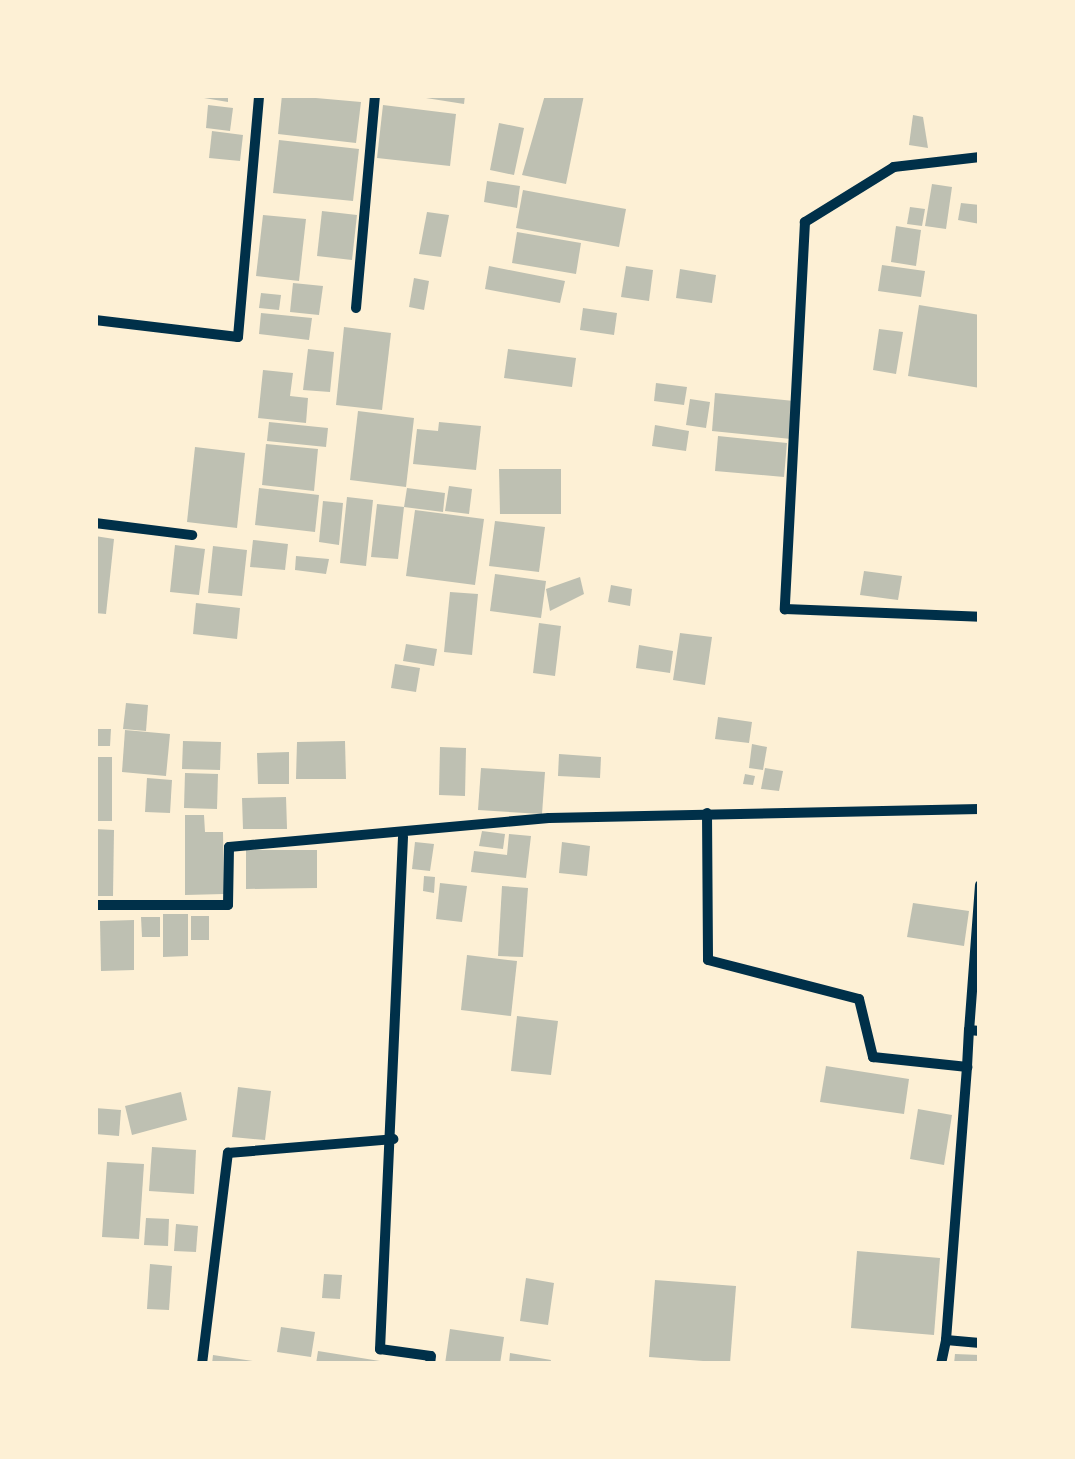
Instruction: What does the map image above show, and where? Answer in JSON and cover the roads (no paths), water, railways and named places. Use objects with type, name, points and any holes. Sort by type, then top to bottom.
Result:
[{"type":"street","points":[[95,320],[238,337],[259,95]]},
{"type":"street","points":[[356,308],[374,95]]},
{"type":"street","points":[[980,157],[894,167],[805,222],[786,610],[980,617]]},
{"type":"street","points":[[95,523],[192,535]]},
{"type":"street","points":[[95,905],[228,905],[229,848],[403,837],[549,818],[980,809]]},
{"type":"street","points":[[706,813],[708,960],[859,999],[873,1057],[967,1067]]},
{"type":"street","points":[[403,837],[393,1139],[380,1350],[431,1356],[430,1364]]},
{"type":"street","points":[[940,1364],[946,1340],[967,1067],[975,1031],[980,885]]},
{"type":"street","points":[[202,1364],[228,1153],[393,1139]]},
{"type":"street","points":[[946,1340],[980,1343]]}]
